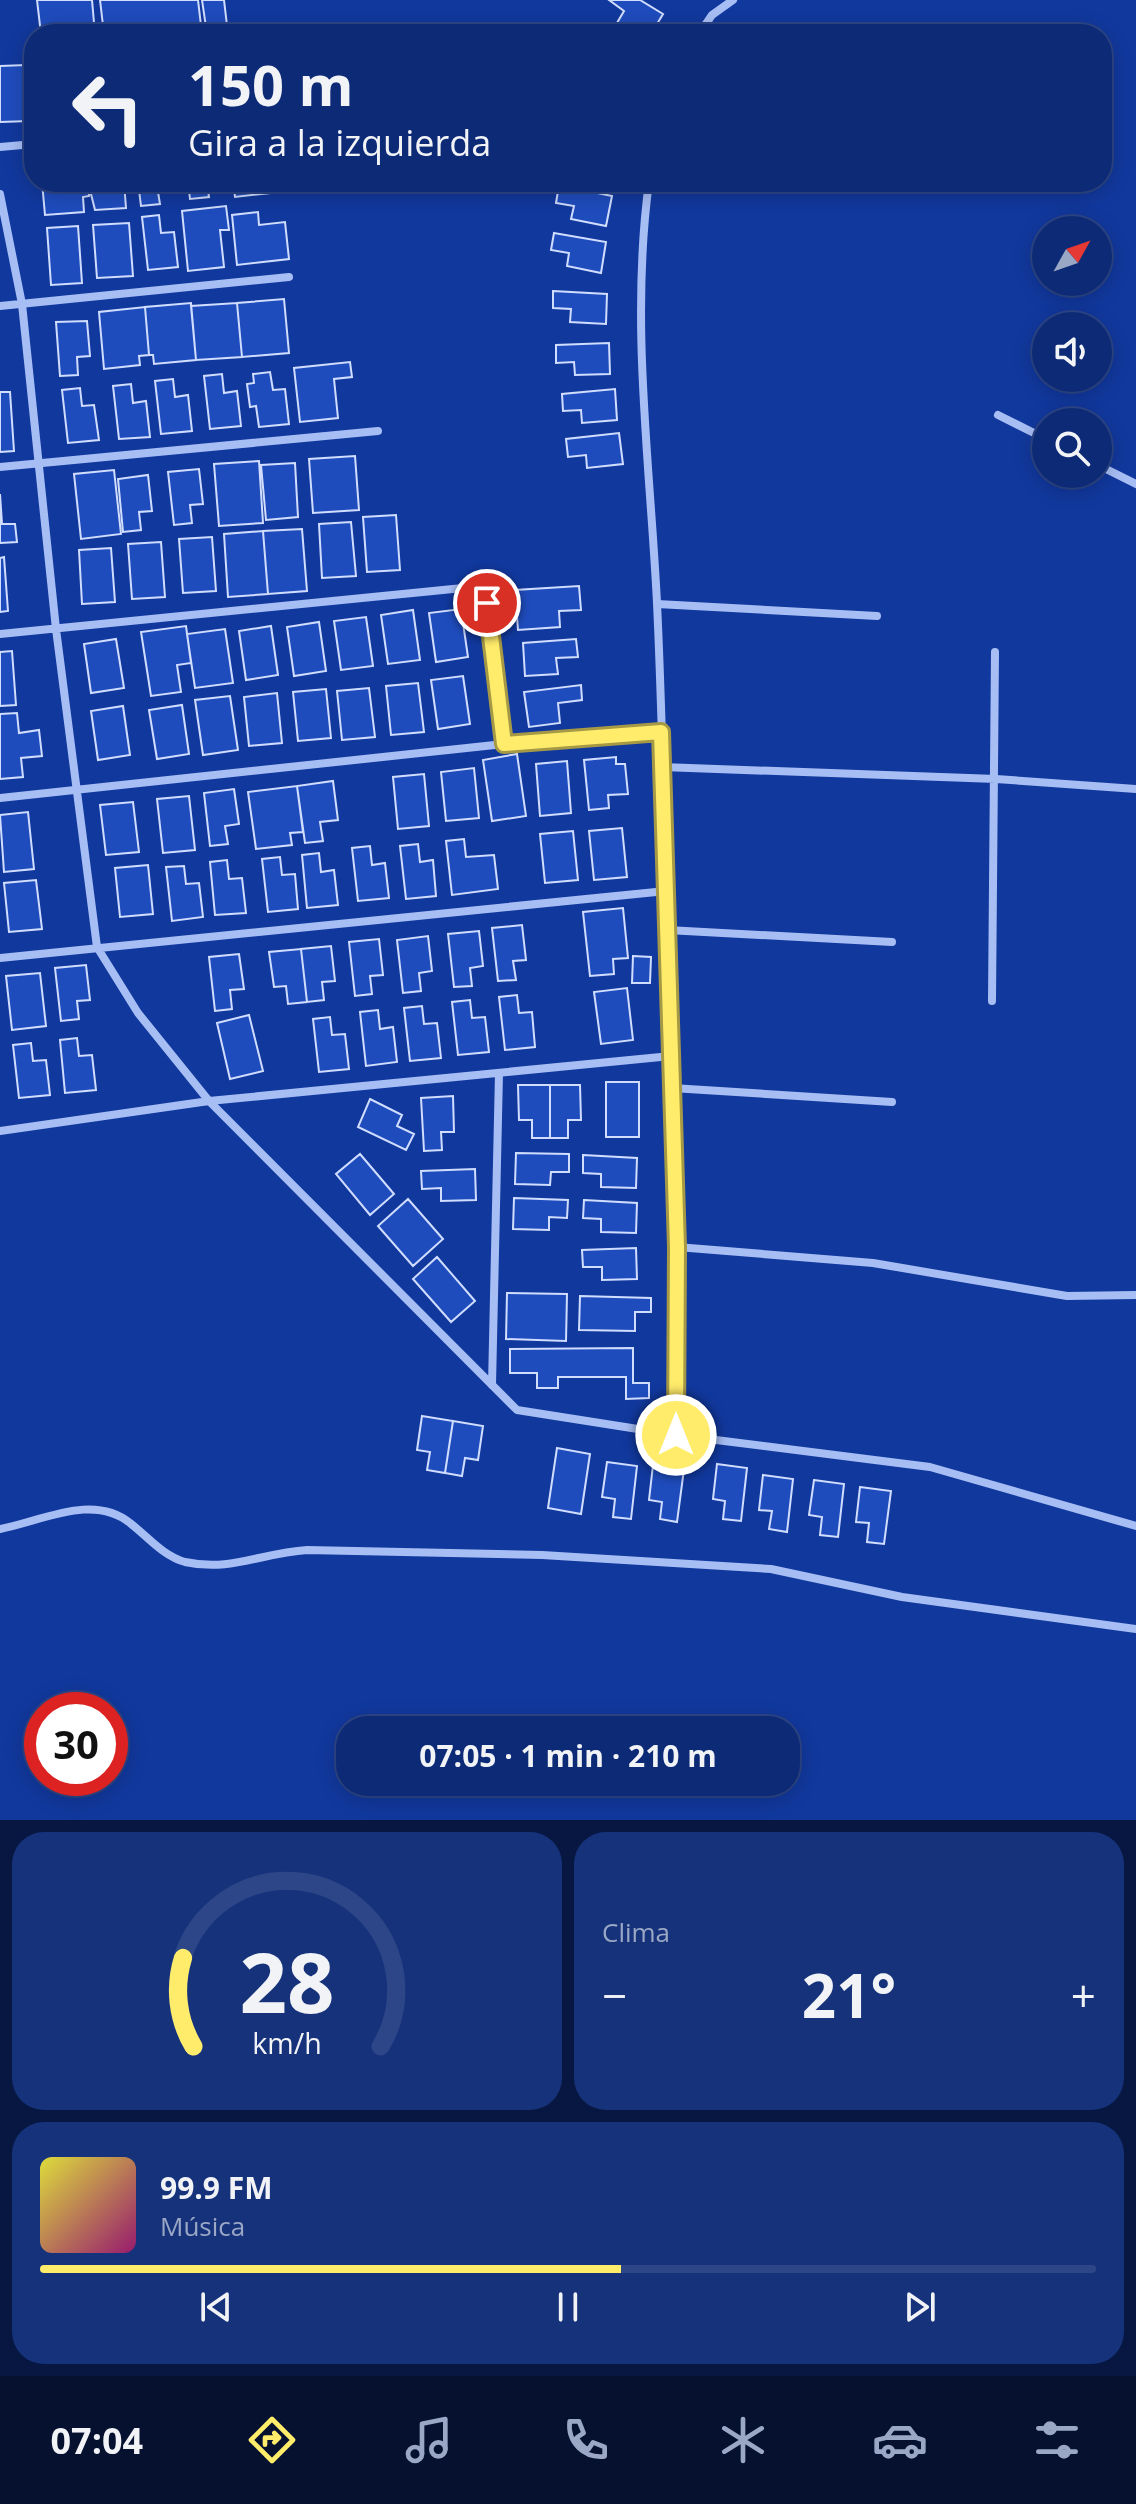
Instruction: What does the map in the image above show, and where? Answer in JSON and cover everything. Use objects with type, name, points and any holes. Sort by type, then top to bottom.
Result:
[{"type":"street","points":[[706,24],[712,15],[733,0]]},
{"type":"street","points":[[0,147],[24,145]]},
{"type":"street","points":[[648,192],[643,225],[640,320],[657,604],[677,1247],[676,1435]]},
{"type":"street","points":[[0,194],[22,304],[56,629],[97,947],[138,1013],[209,1101],[517,1410],[676,1435],[930,1467],[1136,1526]]},
{"type":"street","points":[[0,306],[289,277]]},
{"type":"street","points":[[998,415],[1032,432]]},
{"type":"street","points":[[0,467],[378,431]]},
{"type":"street","points":[[1112,472],[1136,484]]},
{"type":"street","points":[[0,634],[463,588],[481,596],[490,612],[504,744]]},
{"type":"street","points":[[657,604],[877,616]]},
{"type":"street","points":[[992,1001],[995,652]]},
{"type":"street","points":[[0,798],[504,744],[661,732]]},
{"type":"street","points":[[662,767],[996,779],[1136,789]]},
{"type":"street","points":[[0,958],[666,891]]},
{"type":"street","points":[[667,930],[892,942]]},
{"type":"street","points":[[0,1131],[209,1101],[671,1056]]},
{"type":"street","points":[[492,1385],[499,1073]]},
{"type":"street","points":[[672,1088],[892,1102]]},
{"type":"street","points":[[677,1247],[873,1263],[1067,1296],[1136,1295]]},
{"type":"street","points":[[0,1529],[90,1507],[111,1510],[153,1544],[182,1561],[224,1567],[271,1553],[307,1550],[542,1555],[771,1569],[902,1597],[1136,1629]]},
{"type":"building","points":[[37,0],[92,0],[94,24],[40,24]]},
{"type":"building","points":[[100,0],[198,0],[201,24],[103,24]]},
{"type":"building","points":[[202,0],[224,0],[227,24],[206,24]]},
{"type":"building","points":[[609,0],[640,0],[663,14],[657,24],[619,24],[624,11]]},
{"type":"building","points":[[24,65],[24,121],[0,122],[0,66]]},
{"type":"building","points":[[43,192],[89,192],[89,196],[83,197],[84,212],[45,215]]},
{"type":"building","points":[[90,192],[125,192],[126,208],[95,210]]},
{"type":"building","points":[[139,192],[158,192],[160,204],[141,206]]},
{"type":"building","points":[[189,192],[208,192],[209,197],[190,199]]},
{"type":"building","points":[[234,192],[270,192],[270,193],[235,197]]},
{"type":"building","points":[[558,192],[593,192],[612,196],[606,226],[571,219],[574,206],[556,203]]},
{"type":"building","points":[[226,206],[229,230],[220,230],[224,267],[188,271],[182,211]]},
{"type":"building","points":[[258,212],[259,225],[285,222],[289,259],[237,265],[232,215]]},
{"type":"building","points":[[159,215],[161,233],[174,232],[178,267],[148,270],[142,217]]},
{"type":"building","points":[[129,223],[133,276],[97,278],[93,225]]},
{"type":"building","points":[[78,226],[82,283],[51,285],[47,228]]},
{"type":"building","points":[[554,233],[606,242],[601,273],[567,266],[569,253],[551,250]]},
{"type":"building","points":[[553,291],[607,294],[606,324],[570,322],[571,309],[553,308]]},
{"type":"building","points":[[284,299],[289,353],[242,357],[237,303]]},
{"type":"building","points":[[191,303],[196,360],[154,364],[153,355],[149,355],[145,307]]},
{"type":"building","points":[[237,303],[242,357],[196,360],[191,306]]},
{"type":"building","points":[[145,307],[149,355],[139,356],[140,365],[104,369],[99,312]]},
{"type":"building","points":[[87,321],[90,356],[77,357],[78,375],[60,376],[56,322]]},
{"type":"building","points":[[609,343],[610,374],[575,375],[574,362],[556,363],[556,345]]},
{"type":"building","points":[[350,362],[352,377],[334,379],[338,418],[300,422],[294,368]]},
{"type":"building","points":[[270,372],[273,390],[285,389],[289,424],[259,427],[256,406],[250,407],[247,384],[254,383],[253,374]]},
{"type":"building","points":[[222,374],[224,393],[237,391],[241,426],[210,429],[204,376]]},
{"type":"building","points":[[173,379],[175,397],[188,395],[192,431],[161,434],[155,381]]},
{"type":"building","points":[[131,384],[133,403],[146,401],[150,437],[119,439],[113,386]]},
{"type":"building","points":[[80,388],[82,406],[94,405],[99,440],[68,443],[62,390]]},
{"type":"building","points":[[615,389],[617,420],[582,423],[581,410],[563,411],[562,394]]},
{"type":"building","points":[[0,392],[10,392],[14,451],[0,452]]},
{"type":"building","points":[[619,433],[623,464],[587,468],[586,455],[568,457],[566,439]]},
{"type":"building","points":[[355,456],[359,510],[313,513],[309,459]]},
{"type":"building","points":[[259,461],[263,523],[219,526],[214,464]]},
{"type":"building","points":[[295,463],[298,517],[266,520],[261,465]]},
{"type":"building","points":[[199,469],[203,504],[190,505],[192,523],[174,525],[168,472]]},
{"type":"building","points":[[114,470],[121,534],[81,539],[74,474]]},
{"type":"building","points":[[148,475],[152,511],[139,512],[141,530],[123,532],[118,479]]},
{"type":"building","points":[[0,494],[2,524],[15,524],[17,542],[0,543]]},
{"type":"building","points":[[396,515],[400,570],[367,572],[363,517]]},
{"type":"building","points":[[351,522],[356,576],[322,578],[319,524]]},
{"type":"building","points":[[302,529],[307,591],[268,594],[263,531]]},
{"type":"building","points":[[263,531],[268,594],[228,597],[224,534]]},
{"type":"building","points":[[212,537],[216,591],[183,593],[179,539]]},
{"type":"building","points":[[161,542],[165,597],[132,599],[128,544]]},
{"type":"building","points":[[111,548],[115,602],[82,604],[79,550]]},
{"type":"building","points":[[4,557],[8,611],[0,612],[0,558]]},
{"type":"building","points":[[579,586],[581,610],[559,611],[560,627],[518,630],[515,590]]},
{"type":"building","points":[[461,609],[468,657],[436,662],[429,613]]},
{"type":"building","points":[[413,610],[420,660],[388,664],[381,615]]},
{"type":"building","points":[[366,617],[373,666],[341,670],[334,621]]},
{"type":"building","points":[[319,622],[326,671],[294,676],[287,627]]},
{"type":"building","points":[[186,626],[191,663],[177,665],[181,692],[151,696],[141,632]]},
{"type":"building","points":[[271,626],[278,675],[246,680],[239,631]]},
{"type":"building","points":[[225,629],[233,683],[195,688],[187,634]]},
{"type":"building","points":[[116,639],[124,688],[91,693],[84,644]]},
{"type":"building","points":[[576,639],[578,657],[556,658],[558,674],[525,676],[523,643]]},
{"type":"building","points":[[12,651],[16,705],[0,706],[0,652]]},
{"type":"building","points":[[463,676],[470,724],[438,729],[431,680]]},
{"type":"building","points":[[418,683],[424,732],[391,735],[386,686]]},
{"type":"building","points":[[581,685],[582,700],[558,703],[560,723],[529,727],[524,692]]},
{"type":"building","points":[[369,688],[375,737],[342,740],[337,691]]},
{"type":"building","points":[[326,689],[331,738],[298,741],[293,692]]},
{"type":"building","points":[[277,693],[282,743],[249,746],[244,697]]},
{"type":"building","points":[[230,696],[238,750],[203,755],[195,700]]},
{"type":"building","points":[[182,705],[189,754],[157,759],[149,710]]},
{"type":"building","points":[[123,706],[130,755],[98,760],[91,711]]},
{"type":"building","points":[[17,713],[19,733],[39,730],[42,756],[21,758],[23,777],[0,779],[0,714]]},
{"type":"building","points":[[517,754],[526,816],[492,821],[483,760]]},
{"type":"building","points":[[616,757],[616,764],[625,764],[628,794],[608,795],[609,808],[589,810],[584,760]]},
{"type":"building","points":[[567,761],[571,813],[540,816],[536,764]]},
{"type":"building","points":[[474,768],[479,818],[446,821],[441,772]]},
{"type":"building","points":[[424,774],[429,826],[398,829],[393,777]]},
{"type":"building","points":[[333,781],[338,820],[320,822],[323,841],[305,843],[297,786]]},
{"type":"building","points":[[297,786],[303,832],[290,833],[292,845],[256,849],[248,792]]},
{"type":"building","points":[[234,789],[239,824],[225,826],[228,844],[210,846],[204,793]]},
{"type":"building","points":[[189,796],[195,850],[163,853],[157,799]]},
{"type":"building","points":[[133,802],[139,852],[106,855],[100,805]]},
{"type":"building","points":[[28,812],[34,869],[4,872],[0,815]]},
{"type":"building","points":[[622,828],[627,877],[594,880],[589,831]]},
{"type":"building","points":[[573,831],[578,880],[545,883],[540,834]]},
{"type":"building","points":[[464,839],[466,857],[494,855],[498,889],[452,895],[446,841]]},
{"type":"building","points":[[418,844],[420,862],[433,860],[436,896],[406,899],[400,846]]},
{"type":"building","points":[[370,846],[372,865],[385,863],[389,898],[358,901],[352,848]]},
{"type":"building","points":[[319,853],[321,872],[334,870],[338,905],[307,908],[302,855]]},
{"type":"building","points":[[280,857],[282,875],[295,874],[298,909],[268,912],[262,859]]},
{"type":"building","points":[[227,860],[229,879],[242,878],[246,913],[215,915],[210,862]]},
{"type":"building","points":[[148,865],[153,914],[120,917],[115,868]]},
{"type":"building","points":[[184,866],[186,884],[199,883],[203,917],[172,921],[166,867]]},
{"type":"building","points":[[36,880],[42,929],[9,932],[4,883]]},
{"type":"building","points":[[623,908],[628,958],[613,959],[614,974],[590,976],[583,912]]},
{"type":"building","points":[[522,925],[526,960],[513,961],[516,980],[498,981],[492,928]]},
{"type":"building","points":[[479,931],[483,966],[470,968],[472,986],[454,987],[448,934]]},
{"type":"building","points":[[428,936],[432,971],[419,973],[421,991],[403,993],[397,940]]},
{"type":"building","points":[[379,939],[383,975],[370,976],[372,994],[355,996],[349,942]]},
{"type":"building","points":[[331,946],[335,981],[322,982],[324,1000],[307,1002],[301,949]]},
{"type":"building","points":[[301,949],[307,1002],[288,1004],[286,986],[274,987],[269,952]]},
{"type":"building","points":[[239,954],[244,989],[230,990],[232,1009],[215,1011],[209,957]]},
{"type":"building","points":[[633,956],[651,957],[650,983],[632,983]]},
{"type":"building","points":[[86,965],[90,1000],[77,1001],[79,1019],[61,1021],[55,968]]},
{"type":"building","points":[[40,973],[46,1026],[12,1030],[6,976]]},
{"type":"building","points":[[627,988],[633,1040],[601,1044],[594,992]]},
{"type":"building","points":[[517,995],[519,1013],[532,1012],[535,1047],[505,1050],[499,997]]},
{"type":"building","points":[[470,1000],[472,1018],[485,1017],[489,1052],[458,1055],[452,1002]]},
{"type":"building","points":[[422,1006],[424,1024],[437,1023],[441,1058],[410,1061],[404,1008]]},
{"type":"building","points":[[378,1010],[380,1029],[393,1027],[397,1062],[366,1066],[360,1012]]},
{"type":"building","points":[[249,1015],[263,1071],[230,1079],[217,1023]]},
{"type":"building","points":[[330,1017],[332,1035],[345,1034],[349,1069],[319,1072],[313,1019]]},
{"type":"building","points":[[77,1038],[79,1056],[92,1055],[96,1090],[65,1093],[60,1040]]},
{"type":"building","points":[[31,1043],[33,1061],[46,1060],[50,1095],[19,1098],[13,1045]]},
{"type":"building","points":[[606,1082],[639,1082],[639,1137],[606,1137]]},
{"type":"building","points":[[518,1085],[550,1085],[550,1138],[532,1138],[532,1120],[519,1120]]},
{"type":"building","points":[[550,1085],[580,1085],[581,1120],[568,1120],[568,1138],[550,1138]]},
{"type":"building","points":[[453,1096],[454,1132],[441,1132],[442,1150],[424,1151],[421,1098]]},
{"type":"building","points":[[370,1099],[402,1115],[397,1126],[414,1134],[406,1150],[358,1127]]},
{"type":"building","points":[[516,1153],[569,1154],[569,1172],[551,1172],[550,1185],[515,1184]]},
{"type":"building","points":[[360,1154],[394,1194],[370,1215],[336,1174]]},
{"type":"building","points":[[583,1155],[637,1158],[636,1188],[601,1187],[601,1174],[583,1173]]},
{"type":"building","points":[[475,1169],[476,1200],[441,1201],[441,1188],[422,1189],[421,1171]]},
{"type":"building","points":[[514,1198],[568,1200],[567,1218],[549,1217],[549,1230],[513,1229]]},
{"type":"building","points":[[408,1199],[443,1239],[413,1266],[378,1226]]},
{"type":"building","points":[[584,1200],[637,1203],[636,1233],[601,1232],[601,1219],[583,1218]]},
{"type":"building","points":[[636,1248],[637,1279],[602,1280],[602,1267],[583,1267],[582,1250]]},
{"type":"building","points":[[437,1257],[475,1301],[451,1322],[413,1279]]},
{"type":"building","points":[[507,1293],[567,1294],[566,1341],[506,1339]]},
{"type":"building","points":[[580,1296],[651,1298],[651,1312],[635,1312],[635,1331],[579,1330]]},
{"type":"building","points":[[633,1348],[633,1383],[649,1383],[649,1398],[626,1399],[626,1377],[558,1377],[558,1388],[537,1388],[537,1373],[510,1373],[510,1349]]},
{"type":"building","points":[[422,1416],[453,1421],[445,1473],[427,1470],[430,1452],[417,1450]]},
{"type":"building","points":[[453,1421],[483,1426],[478,1460],[465,1458],[462,1476],[445,1473]]},
{"type":"building","points":[[557,1448],[590,1454],[581,1514],[548,1508]]},
{"type":"building","points":[[607,1462],[637,1466],[631,1519],[613,1517],[615,1499],[602,1497]]},
{"type":"building","points":[[717,1464],[747,1468],[741,1521],[723,1519],[725,1501],[713,1499]]},
{"type":"building","points":[[653,1465],[684,1469],[677,1522],[660,1519],[662,1502],[649,1500]]},
{"type":"building","points":[[763,1475],[793,1479],[787,1532],[769,1529],[772,1511],[759,1510]]},
{"type":"building","points":[[814,1480],[844,1484],[838,1537],[820,1535],[822,1517],[809,1515]]},
{"type":"building","points":[[860,1487],[891,1491],[884,1544],[867,1542],[869,1523],[856,1522]]},
{"type":"route","points":[[487,603],[504,744],[661,732],[677,1247],[676,1435]]}]
